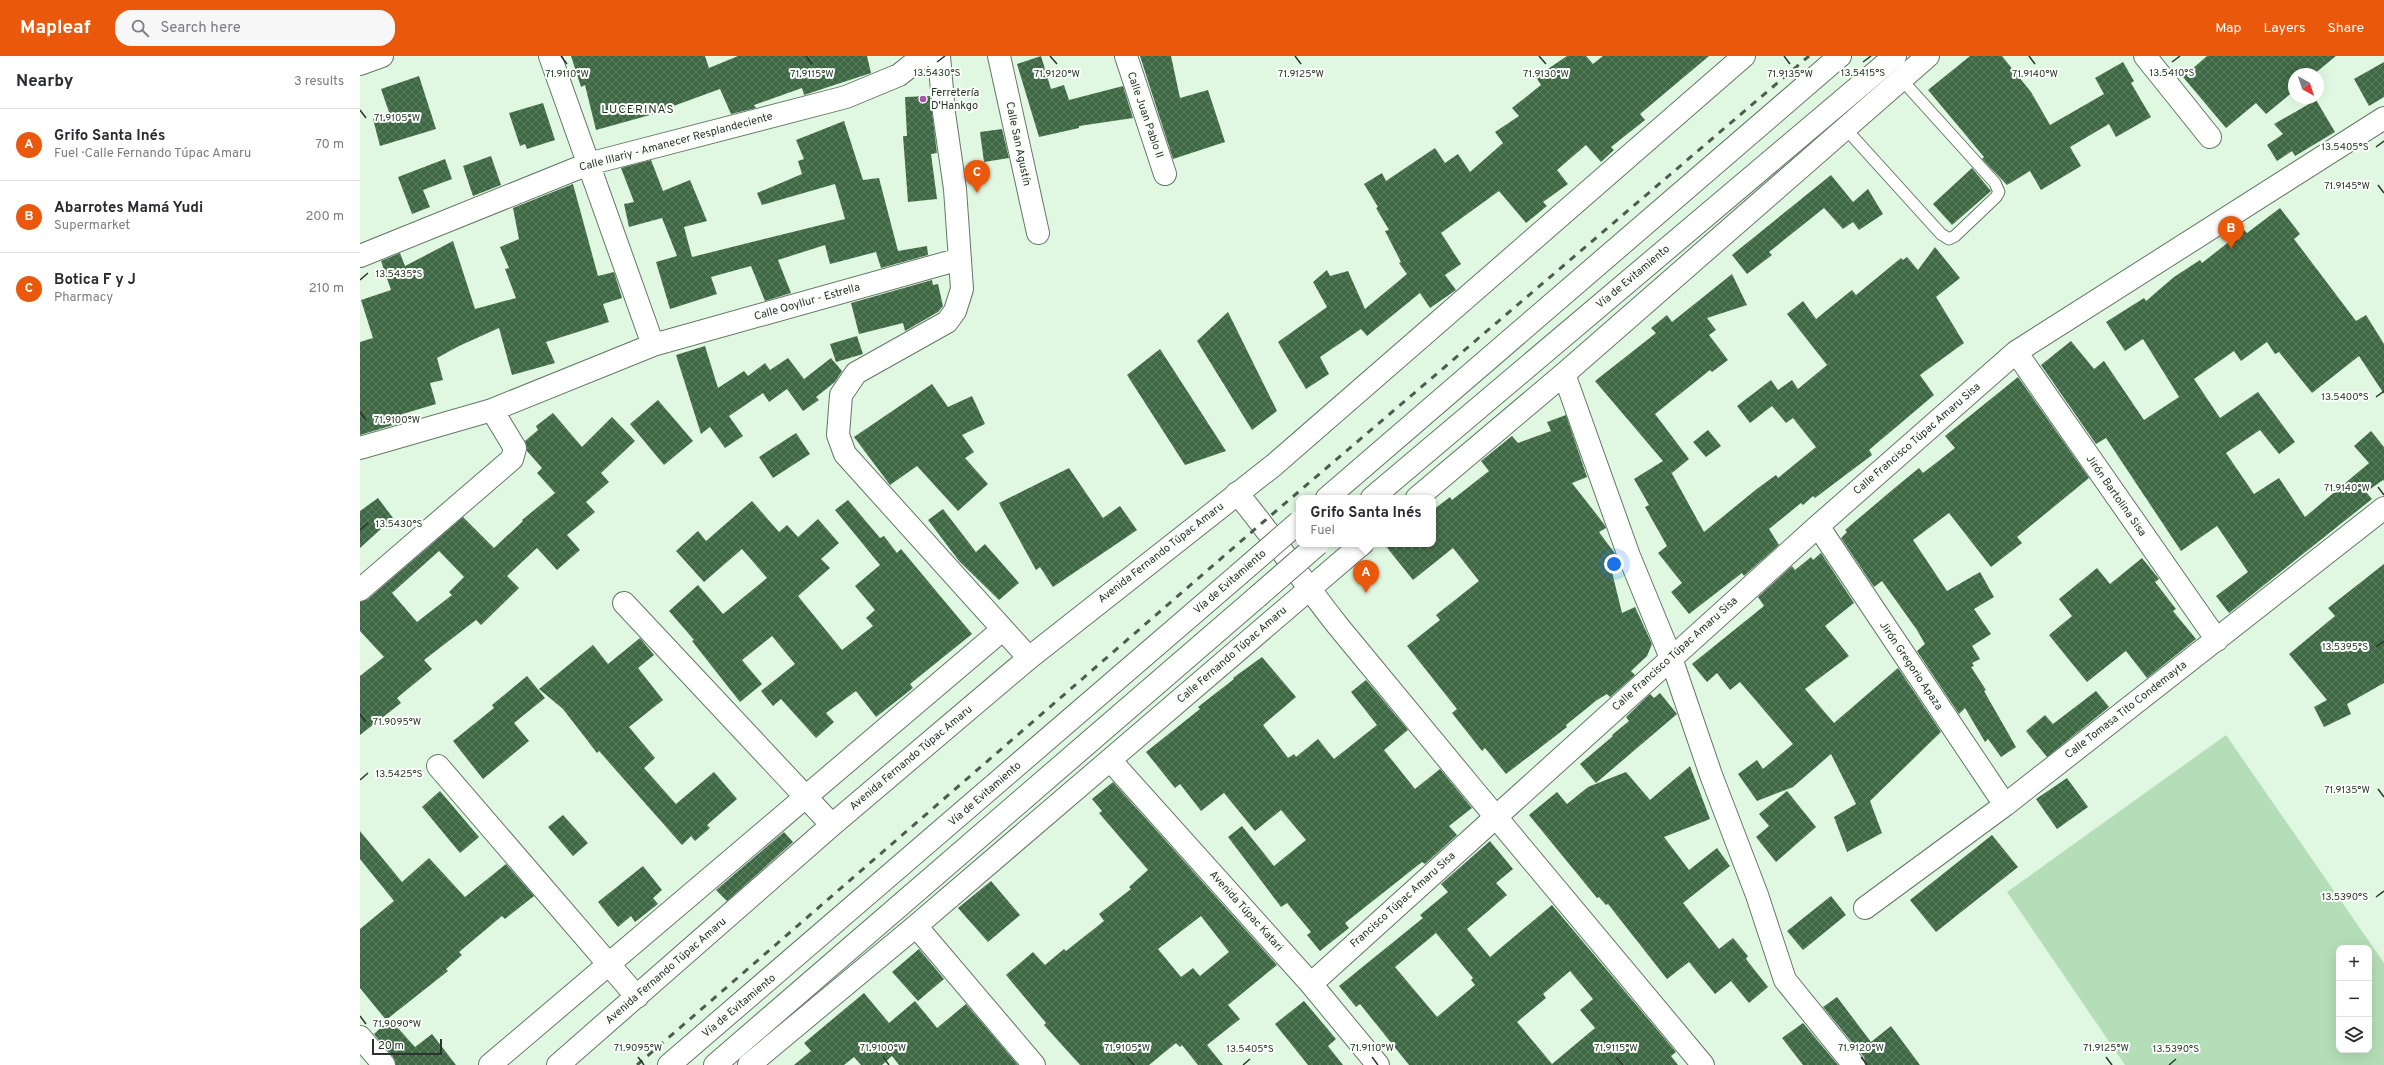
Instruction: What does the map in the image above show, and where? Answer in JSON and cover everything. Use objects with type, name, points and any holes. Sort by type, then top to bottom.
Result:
[{"type":"main road","points":[[360,64],[382,56]]},
{"type":"main road","points":[[550,56],[653,345]]},
{"type":"main road","name":"Calle Illariy - Amanecer Resplandeciente","points":[[360,256],[588,164],[846,97],[899,75],[923,56]]},
{"type":"main road","points":[[939,56],[944,113],[955,189],[962,289],[955,311],[947,322],[856,373],[841,395],[838,435],[845,454],[1002,630],[1029,658]]},
{"type":"main road","name":"Calle San Agustín","points":[[999,56],[1038,232]]},
{"type":"main road","name":"Calle Juan Pablo II","points":[[1126,56],[1165,174]]},
{"type":"main road","name":"Avenida Fernando Túpac Amaru","points":[[558,1065],[832,825],[1029,658],[1274,465],[1744,56]]},
{"type":"main road","points":[[1330,495],[1840,56]]},
{"type":"main road","name":"Vía de Evitamiento","points":[[1376,495],[1895,56]]},
{"type":"main road","points":[[1421,495],[1564,374],[1928,56]]},
{"type":"main road","points":[[2145,56],[2210,137]]},
{"type":"main road","name":"Calle Francisco Túpac Amaru Sisa","points":[[1494,817],[1818,526],[2016,352],[2384,118]]},
{"type":"main road","name":"Calle Qoyllur - Estrella","points":[[360,448],[492,410],[653,345],[960,259]]},
{"type":"main road","name":"Jirón Bartolina Sisa","points":[[2016,352],[2217,640]]},
{"type":"main road","points":[[1564,374],[1629,556],[1671,658],[1711,775],[1757,895],[1785,980],[1854,1065]]},
{"type":"main road","points":[[360,590],[512,459],[515,448],[492,410]]},
{"type":"main road","points":[[1237,493],[1262,522],[1309,589],[1494,817],[1703,1065]]},
{"type":"main road","name":"Calle Tomasa Tito Condemayta","points":[[1865,908],[2004,805],[2384,508]]},
{"type":"main road","name":"Vía de Evitamiento","points":[[669,1065],[1296,525]]},
{"type":"main road","name":"Jirón Gregorio Apaza","points":[[1818,526],[2004,805]]},
{"type":"main road","points":[[715,1065],[1315,547]]},
{"type":"main road","name":"Calle Fernando Túpac Amaru","points":[[749,1065],[916,926],[1358,547]]},
{"type":"main road","points":[[624,603],[804,797],[832,825]]},
{"type":"main road","points":[[490,1065],[1002,630]]},
{"type":"main road","name":"Avenida Túpac Katari","points":[[1110,760],[1311,984],[1378,1065]]},
{"type":"main road","points":[[438,766],[636,997]]},
{"type":"main road","name":"Francisco Túpac Amaru Sisa","points":[[1311,984],[1494,817]]},
{"type":"main road","points":[[916,926],[1034,1065]]},
{"type":"main road","points":[[360,1037],[384,1065]]},
{"type":"lane","points":[[1845,128],[1941,234],[1950,239],[1955,236],[1996,197],[1999,192],[1995,184],[1901,79]]},
{"type":"green space","points":[[2226,735],[2372,945],[2336,945],[2336,1053],[2372,1053],[2372,946],[2384,963],[2384,1065],[2125,1065],[2007,892]]},
{"type":"building","points":[[571,56],[705,56],[709,68],[738,56],[867,56],[871,73],[804,95],[802,88],[754,105],[756,108],[731,114],[720,89],[668,108],[668,110],[596,130],[585,85],[581,87]]},
{"type":"building","points":[[1041,56],[1051,89],[1064,85],[1069,100],[1123,86],[1133,118],[1079,126],[1079,128],[1039,137],[1017,64]]},
{"type":"building","points":[[1140,56],[1171,56],[1180,98],[1208,90],[1225,142],[1173,159]]},
{"type":"building","points":[[1567,56],[1586,56],[1593,64],[1603,56],[1709,56],[1640,114],[1645,120],[1611,147],[1614,150],[1601,162],[1586,145],[1557,170],[1568,184],[1543,202],[1547,206],[1526,223],[1499,191],[1441,233],[1461,264],[1445,275],[1456,290],[1430,308],[1420,293],[1367,336],[1361,329],[1320,357],[1329,374],[1306,389],[1278,342],[1327,307],[1313,282],[1327,270],[1330,276],[1348,271],[1365,309],[1407,274],[1399,263],[1401,262],[1385,231],[1389,230],[1376,208],[1378,207],[1364,184],[1382,173],[1386,181],[1435,148],[1445,163],[1458,154],[1470,172],[1503,143],[1495,132],[1519,116],[1512,108],[1541,85],[1536,77]]},
{"type":"building","points":[[1970,56],[2002,56],[2031,92],[2050,125],[2104,94],[2095,78],[2123,62],[2134,81],[2131,83],[2151,117],[2116,137],[2109,124],[2070,147],[2081,166],[2041,190],[2030,171],[2007,185],[1982,159],[1984,157],[1928,90]]},
{"type":"building","points":[[2207,56],[2336,56],[2321,68],[2288,68],[2288,96],[2266,114],[2256,103],[2226,128],[2183,77]]},
{"type":"building","points":[[2384,62],[2384,97],[2369,106],[2354,79]]},
{"type":"building","points":[[419,76],[436,129],[380,146],[373,119],[390,115],[381,89]]},
{"type":"building","points":[[930,96],[937,153],[931,154],[937,199],[908,202],[903,136],[907,136],[905,97]]},
{"type":"building","points":[[543,103],[555,140],[527,149],[525,144],[520,146],[509,113]]},
{"type":"building","points":[[2309,104],[2318,104],[2335,132],[2295,156],[2292,151],[2277,161],[2267,145],[2283,134],[2274,124]]},
{"type":"building","points":[[844,121],[863,180],[879,178],[898,251],[927,246],[928,255],[881,268],[876,252],[830,264],[825,245],[778,260],[791,293],[765,301],[751,266],[711,277],[717,294],[670,309],[656,262],[677,256],[662,218],[629,227],[624,204],[634,202],[621,168],[651,160],[663,191],[690,180],[707,221],[684,227],[692,257],[845,219],[835,184],[762,205],[757,193],[802,174],[798,161],[804,159],[796,140]]},
{"type":"building","points":[[1002,129],[1009,158],[984,162],[980,132]]},
{"type":"building","points":[[491,156],[501,185],[473,196],[463,166]]},
{"type":"building","points":[[445,159],[452,179],[423,190],[430,207],[412,214],[398,177]]},
{"type":"building","points":[[1972,168],[1991,191],[1952,225],[1933,204]]},
{"type":"building","points":[[1831,175],[1853,202],[1868,189],[1883,214],[1859,230],[1853,222],[1843,229],[1824,208],[1769,252],[1772,255],[1747,274],[1732,255]]},
{"type":"building","points":[[573,184],[598,276],[614,272],[622,298],[603,304],[609,322],[546,342],[555,363],[512,375],[499,328],[459,346],[437,358],[443,380],[430,383],[436,404],[396,416],[400,423],[360,435],[360,342],[373,338],[361,300],[391,290],[381,261],[400,253],[405,266],[453,241],[475,309],[516,298],[505,269],[509,268],[500,247],[519,239],[513,208]]},
{"type":"building","points":[[2280,208],[2300,234],[2294,239],[2356,321],[2366,315],[2384,344],[2384,394],[2359,356],[2312,393],[2279,352],[2275,354],[2267,342],[2241,361],[2234,351],[2194,379],[2220,418],[2258,392],[2295,442],[2279,454],[2260,430],[2226,453],[2254,494],[2279,478],[2305,517],[2369,463],[2354,446],[2371,431],[2384,447],[2384,481],[2383,480],[2366,492],[2372,499],[2229,613],[2216,596],[2248,572],[2217,526],[2181,551],[2106,438],[2096,444],[2041,365],[2071,341],[2094,369],[2104,361],[2144,420],[2179,397],[2143,339],[2125,351],[2106,322],[2144,298],[2146,301],[2174,277],[2200,260],[2202,263],[2244,230],[2247,233]]},
{"type":"building","points":[[1935,247],[1960,278],[1936,297],[1964,343],[1920,375],[1934,395],[1869,450],[1872,455],[1815,498],[1813,496],[1803,505],[1801,503],[1769,529],[1779,545],[1744,576],[1742,573],[1689,614],[1671,592],[1682,583],[1658,553],[1667,546],[1645,507],[1649,505],[1634,479],[1663,461],[1595,381],[1656,333],[1651,328],[1667,315],[1672,322],[1732,274],[1747,305],[1707,318],[1716,330],[1709,335],[1728,360],[1712,372],[1710,370],[1655,414],[1689,459],[1672,473],[1670,470],[1704,532],[1758,488],[1776,475],[1778,478],[1816,447],[1793,418],[1786,423],[1772,406],[1750,423],[1737,406],[1771,380],[1778,390],[1792,380],[1798,389],[1827,365],[1787,314],[1803,301],[1816,319],[1852,290],[1856,295],[1901,258],[1903,260],[1907,257],[1918,270]]},
{"type":"building","points":[[932,280],[933,285],[938,284],[943,306],[938,312],[905,331],[903,323],[859,334],[851,303]]},
{"type":"building","points":[[1228,312],[1277,411],[1252,430],[1197,341]]},
{"type":"building","points":[[857,336],[863,354],[836,362],[830,344]]},
{"type":"building","points":[[705,346],[718,388],[744,371],[748,376],[765,363],[770,370],[788,358],[804,379],[831,358],[842,371],[835,382],[816,397],[819,400],[803,411],[787,389],[769,402],[763,393],[729,416],[743,436],[725,448],[710,427],[701,434],[676,355]]},
{"type":"building","points":[[1160,349],[1226,451],[1185,465],[1127,375]]},
{"type":"building","points":[[2018,377],[2089,478],[2017,537],[2022,543],[1991,567],[1949,513],[1913,540],[1947,591],[1980,572],[1994,597],[1974,609],[1991,634],[1972,646],[1980,659],[1972,663],[1974,666],[1971,667],[1986,690],[1984,691],[2016,747],[2001,757],[1988,739],[1985,742],[1965,708],[1959,714],[1917,651],[1925,644],[1917,630],[1882,581],[1874,587],[1841,538],[1847,532],[1845,530],[1919,468],[1923,473],[1955,448],[1945,436]]},
{"type":"building","points":[[932,384],[948,407],[972,396],[985,424],[962,435],[974,452],[965,458],[988,484],[958,511],[917,466],[890,485],[854,437]]},
{"type":"building","points":[[658,400],[693,441],[664,465],[630,424]]},
{"type":"building","points":[[553,413],[582,447],[612,417],[635,441],[601,473],[609,482],[586,502],[595,512],[567,535],[580,550],[557,570],[537,548],[507,576],[519,588],[481,625],[476,620],[424,660],[432,669],[397,698],[401,703],[360,735],[360,676],[384,657],[360,631],[360,602],[368,599],[463,517],[494,548],[523,521],[522,520],[555,493],[537,473],[542,468],[527,451],[525,441],[538,430],[536,426]],"holes":[[[439,551],[464,577],[449,592],[452,595],[417,622],[392,593]]]},
{"type":"building","points":[[1566,415],[1587,477],[1572,483],[1606,528],[1599,532],[1616,555],[1609,560],[1622,613],[1635,607],[1652,644],[1647,656],[1631,671],[1635,675],[1610,697],[1607,694],[1597,700],[1566,725],[1567,727],[1506,774],[1485,748],[1482,751],[1452,713],[1457,709],[1407,646],[1440,620],[1436,615],[1479,581],[1453,548],[1413,580],[1386,547],[1436,547],[1436,508],[1450,497],[1452,500],[1489,471],[1481,461],[1512,436],[1518,443],[1551,431],[1547,422]]},
{"type":"building","points":[[1708,430],[1721,446],[1706,457],[1693,442]]},
{"type":"building","points":[[796,433],[810,454],[773,478],[759,457]]},
{"type":"building","points":[[1069,468],[1103,518],[1120,506],[1137,530],[1053,587],[1040,567],[1036,570],[999,503]]},
{"type":"building","points":[[378,498],[393,518],[360,548],[360,511]]},
{"type":"building","points":[[848,500],[880,538],[884,536],[897,553],[901,549],[972,634],[910,684],[913,688],[876,717],[856,691],[826,713],[834,722],[816,738],[781,699],[773,706],[761,691],[795,664],[772,636],[742,660],[762,684],[740,702],[692,641],[694,640],[669,611],[698,585],[723,614],[767,578],[742,549],[704,582],[676,551],[698,531],[706,541],[752,501],[779,532],[787,525],[798,537],[818,519],[839,543],[821,559],[830,568],[798,596],[842,650],[873,626],[866,618],[875,610],[855,586],[880,565],[835,510]]},
{"type":"building","points":[[943,509],[976,552],[985,544],[1019,583],[999,600],[959,561],[928,520]]},
{"type":"building","points":[[1821,553],[1854,603],[1825,626],[1849,656],[1805,689],[1834,723],[1898,668],[1941,732],[1870,801],[1882,833],[1847,852],[1834,817],[1856,804],[1831,754],[1793,787],[1757,801],[1738,774],[1757,760],[1763,769],[1793,744],[1740,682],[1730,690],[1717,673],[1707,682],[1692,664],[1764,606],[1758,597],[1792,566],[1795,570],[1811,557],[1813,560]]},
{"type":"building","points":[[2142,558],[2159,579],[2155,582],[2176,609],[2173,611],[2196,639],[2147,678],[2126,651],[2087,682],[2049,635],[2072,616],[2059,599],[2097,568],[2110,584]]},
{"type":"building","points":[[2384,564],[2384,683],[2347,704],[2351,714],[2324,727],[2314,707],[2327,700],[2289,654],[2335,616],[2328,608]]},
{"type":"building","points":[[640,638],[654,655],[638,668],[663,700],[629,727],[655,758],[644,768],[676,804],[714,772],[737,799],[707,825],[710,828],[695,841],[691,836],[682,845],[599,751],[597,753],[563,709],[539,689],[593,645],[608,664]]},
{"type":"building","points":[[1262,657],[1296,697],[1263,725],[1288,758],[1294,754],[1296,757],[1318,739],[1334,759],[1377,725],[1351,692],[1366,680],[1408,730],[1384,750],[1415,789],[1440,769],[1472,808],[1449,826],[1457,835],[1425,864],[1422,862],[1345,923],[1349,928],[1320,951],[1307,935],[1311,932],[1287,903],[1281,907],[1228,837],[1242,826],[1274,866],[1306,840],[1281,810],[1255,831],[1224,793],[1201,811],[1180,784],[1175,788],[1146,752],[1200,709],[1198,707],[1234,679],[1233,678]]},
{"type":"building","points":[[527,676],[545,698],[514,723],[529,741],[483,779],[453,741],[494,708],[492,705]]},
{"type":"building","points":[[2096,691],[2109,707],[2047,757],[2026,731],[2045,715],[2053,724]]},
{"type":"building","points":[[1660,693],[1677,714],[1596,783],[1580,764],[1629,721],[1626,717],[1650,694],[1654,698]]},
{"type":"building","points":[[1690,766],[1710,819],[1664,837],[1689,870],[1717,848],[1730,866],[1683,903],[1719,949],[1733,938],[1748,956],[1746,959],[1768,987],[1749,1003],[1731,981],[1715,994],[1689,962],[1667,979],[1608,904],[1606,905],[1599,897],[1597,898],[1529,815],[1557,792],[1567,804],[1588,787],[1626,772],[1650,800]]},
{"type":"building","points":[[2067,778],[2088,807],[2057,829],[2036,799]]},
{"type":"building","points":[[1113,782],[1277,965],[1228,1005],[1240,1019],[1207,1045],[1223,1065],[1198,1065],[1182,1045],[1180,1047],[1176,1043],[1149,1065],[1080,1065],[1044,1025],[1046,1023],[1006,975],[1033,952],[1045,965],[1064,949],[1066,951],[1104,921],[1099,914],[1131,889],[1129,887],[1148,870],[1099,813],[1102,811],[1092,799]],"holes":[[[1201,916],[1229,952],[1200,976],[1193,968],[1181,977],[1158,949]]]},
{"type":"building","points":[[440,791],[479,837],[460,853],[422,807]]},
{"type":"building","points":[[1787,791],[1816,827],[1776,862],[1756,837],[1769,826],[1759,814]]},
{"type":"building","points":[[563,815],[588,843],[573,856],[548,827]]},
{"type":"building","points":[[360,831],[402,882],[429,858],[465,897],[506,864],[534,896],[505,919],[502,916],[459,952],[462,955],[446,969],[448,971],[386,1020],[360,988],[360,929],[394,901],[360,859]]},
{"type":"building","points":[[784,832],[793,842],[727,901],[716,890]]},
{"type":"building","points":[[1992,835],[2018,867],[1936,932],[1910,900]]},
{"type":"building","points":[[1490,841],[1513,869],[1496,883],[1507,895],[1467,929],[1490,957],[1552,905],[1676,1052],[1671,1056],[1678,1065],[1409,1065],[1360,1004],[1356,1007],[1339,986],[1423,918],[1420,915],[1448,892],[1441,884]],"holes":[[[1436,933],[1473,978],[1471,980],[1475,985],[1437,1017],[1395,967]],[[1570,971],[1593,999],[1580,1010],[1595,1028],[1552,1064],[1517,1022],[1546,998],[1543,994]]]},
{"type":"building","points":[[643,866],[662,890],[653,898],[658,904],[635,922],[631,916],[618,927],[598,902]]},
{"type":"building","points":[[991,881],[1020,915],[988,942],[958,908]]},
{"type":"building","points":[[1831,896],[1846,915],[1803,950],[1787,931]]},
{"type":"building","points":[[919,949],[944,979],[918,1001],[892,972]]},
{"type":"building","points":[[864,993],[889,1023],[915,1001],[937,1028],[966,1004],[1018,1065],[899,1065],[892,1056],[882,1065],[861,1065],[854,1057],[844,1065],[794,1065],[811,1051],[804,1043]]},
{"type":"building","points":[[1837,997],[1871,1042],[1891,1026],[1920,1065],[1866,1065],[1864,1057],[1823,1007]]},
{"type":"building","points":[[1304,1001],[1336,1039],[1328,1046],[1343,1065],[1308,1065],[1275,1024]]},
{"type":"building","points":[[390,1019],[415,1047],[432,1034],[456,1065],[396,1065],[393,1057],[374,1034]]},
{"type":"building","points":[[1803,1023],[1838,1065],[1803,1065],[1782,1038]]},
{"type":"railway","points":[[637,1065],[1262,523],[1809,56]]},
{"type":"place","name":"Ferretería D'Hankgo","points":[[923,99]]},
{"type":"place","name":"Botica F y J","points":[[977,193]]},
{"type":"place","name":"Abarrotes Mamá Yudi","points":[[2231,249]]},
{"type":"place","name":"Grifo Santa Inés","points":[[1366,593]]},
{"type":"district","name":"LUCERINAS","points":[[638,110]]}]
